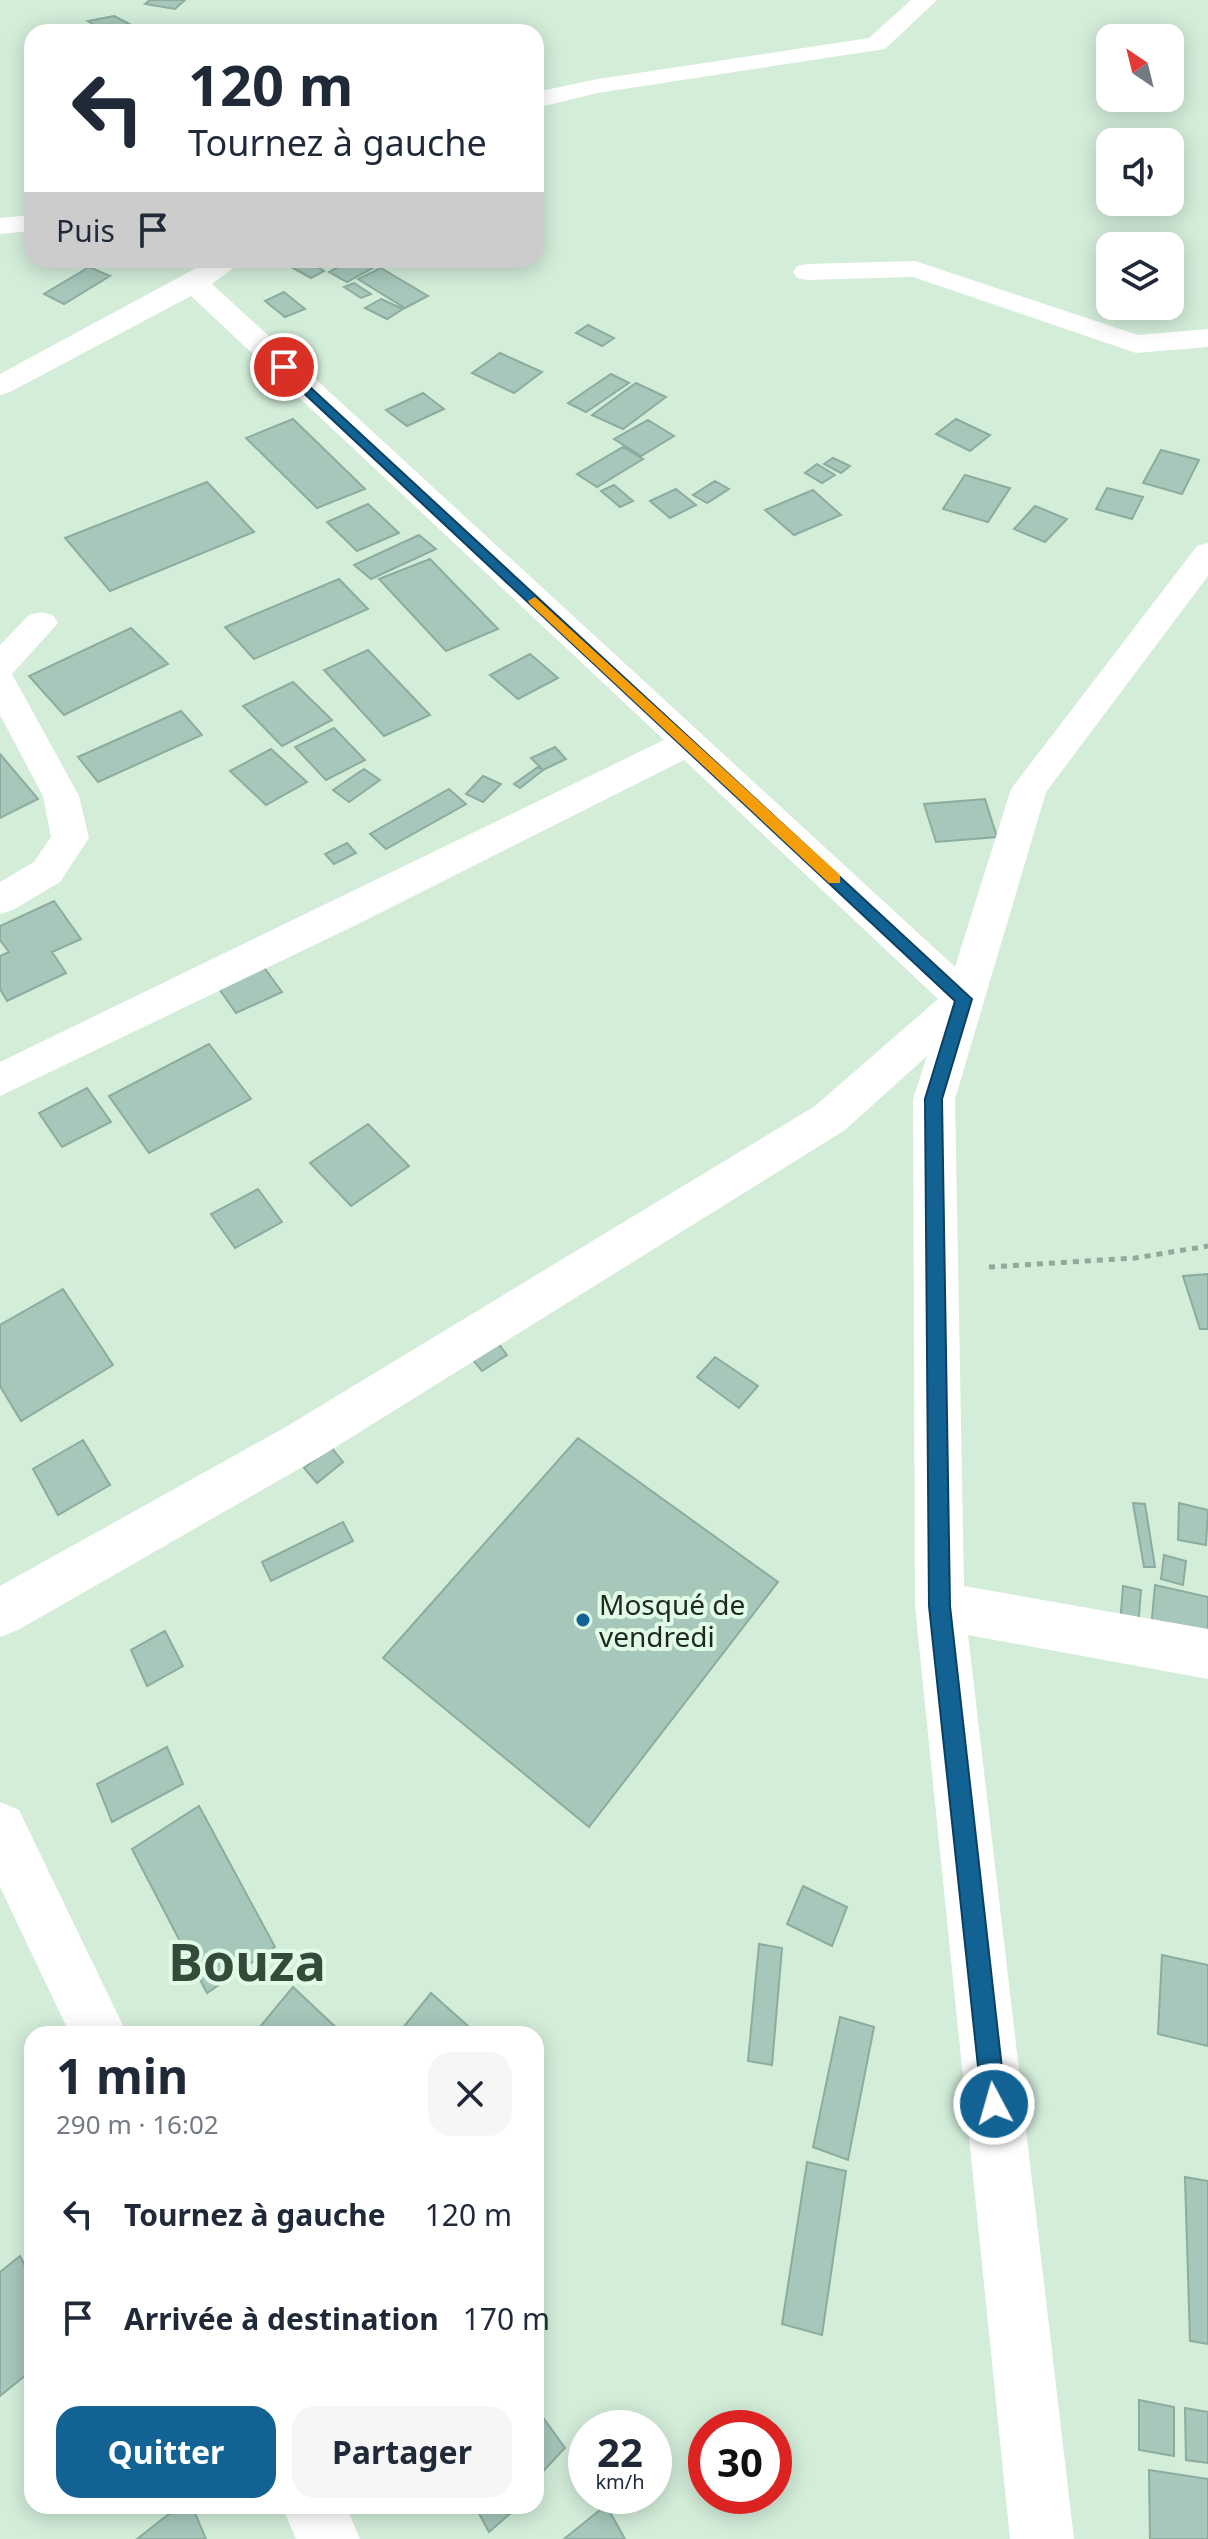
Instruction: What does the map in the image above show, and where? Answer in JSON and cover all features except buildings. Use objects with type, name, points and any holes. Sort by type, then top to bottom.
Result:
[{"type":"street","points":[[544,98],[598,86],[876,44],[925,0]]},
{"type":"street","points":[[0,226],[24,224]]},
{"type":"street","points":[[0,386],[217,268]]},
{"type":"street","points":[[807,272],[915,269],[1136,344],[1208,338]]},
{"type":"street","points":[[194,283],[964,999]]},
{"type":"street","points":[[1042,2539],[940,1606],[934,1099],[1029,789],[1208,553]]},
{"type":"street","points":[[0,666],[41,623]]},
{"type":"street","points":[[0,682],[61,796],[70,838],[47,872],[0,900]]},
{"type":"street","points":[[0,1080],[688,743]]},
{"type":"street","points":[[0,1613],[301,1443],[830,1118],[964,999]]},
{"type":"street","points":[[940,1606],[1208,1654]]},
{"type":"street","points":[[0,1829],[95,2026]]},
{"type":"street","points":[[317,2514],[328,2539]]},
{"type":"path","points":[[936,1270],[1135,1258],[1208,1246]]},
{"type":"slow traffic","points":[[535,601],[834,879]]},
{"type":"place","name":"Mosqué de vendredi","points":[[583,1620]]},
{"type":"district","name":"Bouza","points":[[247,1960]]},
{"type":"route","points":[[284,367],[964,999],[934,1099],[940,1606],[994,2104]]}]
